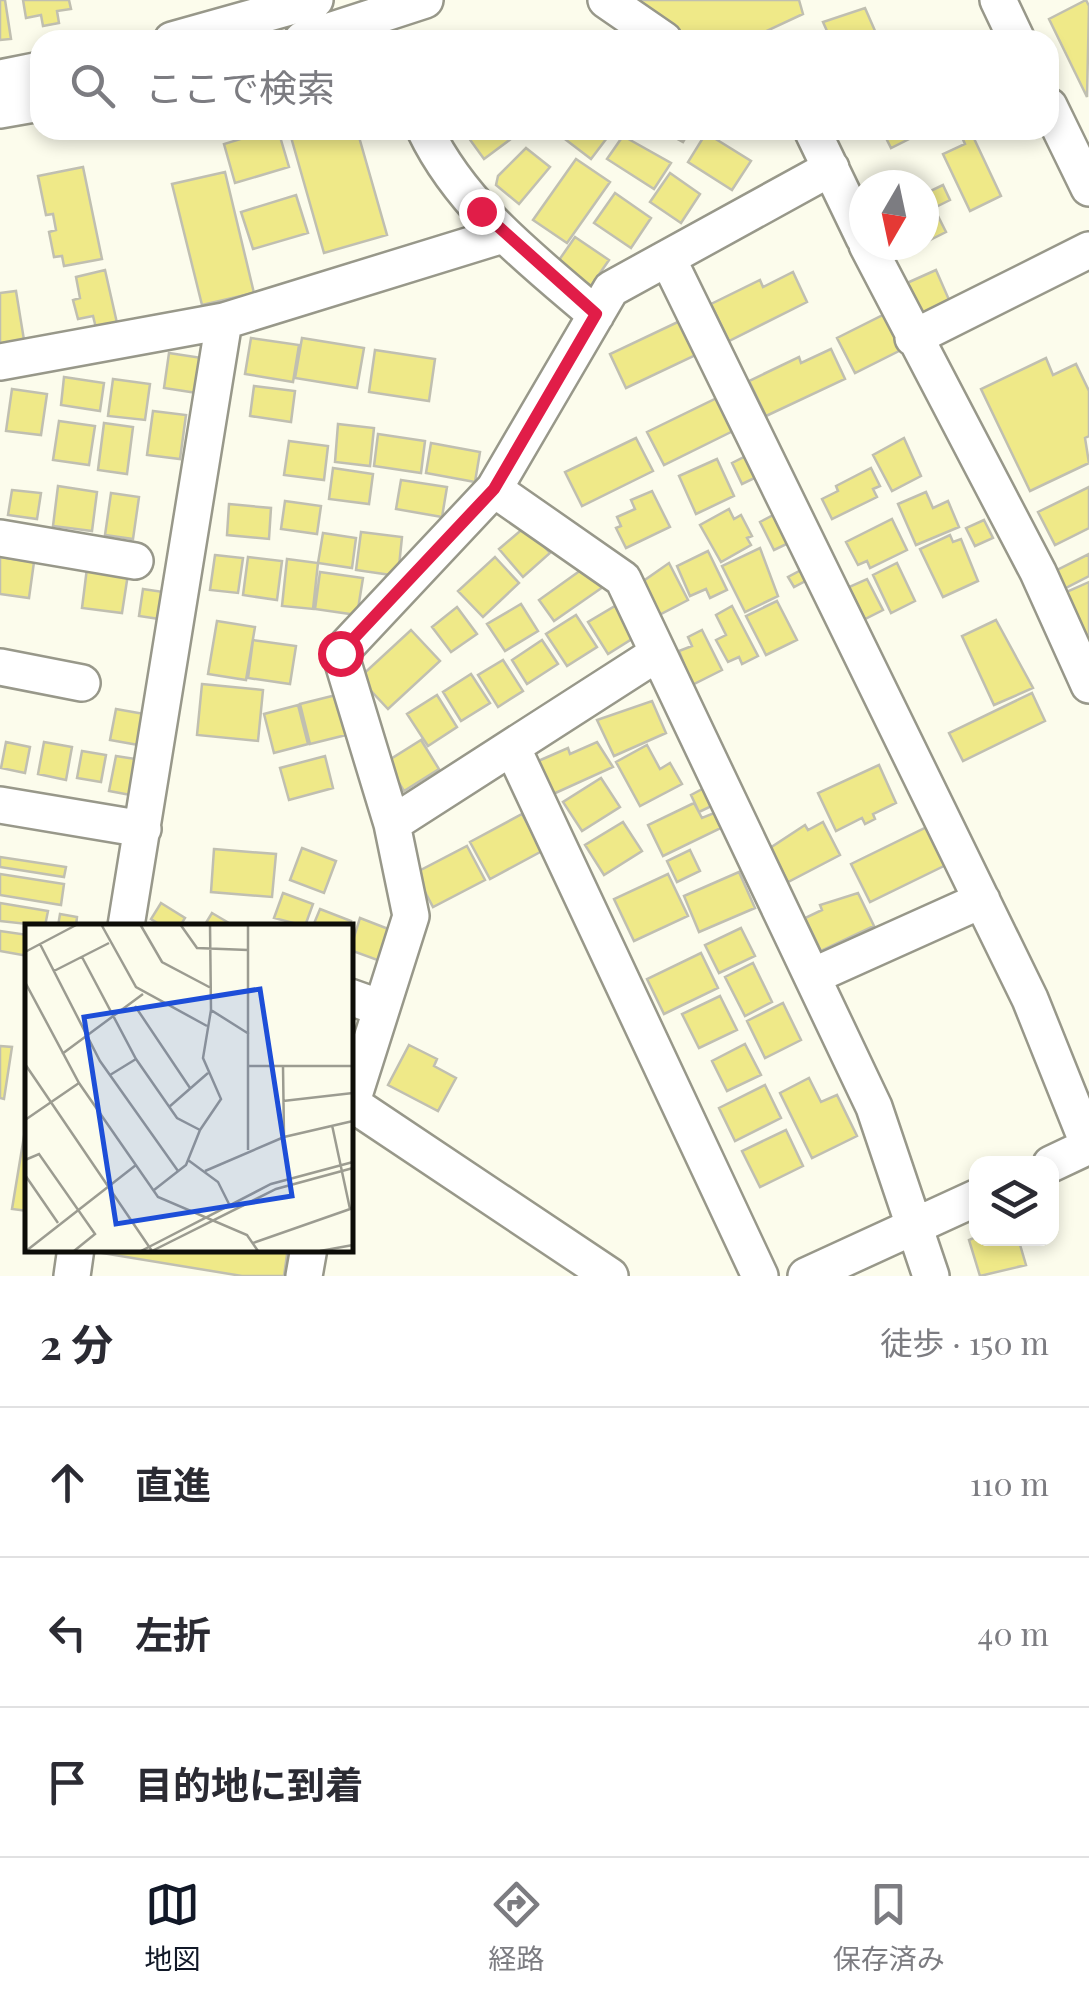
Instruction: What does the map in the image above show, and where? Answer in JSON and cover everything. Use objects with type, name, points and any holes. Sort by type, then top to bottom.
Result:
[{"type":"street","points":[[208,30],[315,0]]},
{"type":"street","points":[[368,30],[394,26],[425,0]]},
{"type":"street","points":[[606,0],[650,30]]},
{"type":"street","points":[[998,0],[1012,30]]},
{"type":"street","points":[[0,78],[30,72]]},
{"type":"street","points":[[0,110],[30,105]]},
{"type":"street","points":[[1059,126],[1089,188]]},
{"type":"street","points":[[430,140],[460,187],[503,235],[596,314]]},
{"type":"street","points":[[817,140],[849,206]]},
{"type":"street","points":[[352,1099],[366,1002],[410,916],[392,824],[340,653],[494,489],[611,288],[669,261],[831,168]]},
{"type":"street","points":[[0,362],[224,321],[503,235]]},
{"type":"street","points":[[913,338],[1089,250]]},
{"type":"street","points":[[875,260],[1038,572],[1089,685]]},
{"type":"street","points":[[669,261],[1030,999],[1089,1146],[1059,1160]]},
{"type":"street","points":[[126,924],[224,321]]},
{"type":"street","points":[[494,489],[623,579],[874,1107],[931,1276]]},
{"type":"street","points":[[0,538],[135,561]]},
{"type":"street","points":[[392,824],[658,653]]},
{"type":"street","points":[[0,667],[82,683]]},
{"type":"street","points":[[513,749],[760,1276]]},
{"type":"street","points":[[0,806],[143,828]]},
{"type":"street","points":[[813,976],[982,900]]},
{"type":"street","points":[[352,1107],[610,1276]]},
{"type":"street","points":[[806,1276],[969,1201]]},
{"type":"street","points":[[72,1276],[76,1251]]},
{"type":"street","points":[[304,1276],[308,1251]]},
{"type":"building","points":[[0,0],[5,0],[11,39],[0,40]]},
{"type":"building","points":[[23,0],[69,0],[71,9],[57,11],[59,23],[43,26],[41,15],[26,18]]},
{"type":"building","points":[[635,0],[799,0],[803,14],[769,30],[673,30],[637,7]]},
{"type":"building","points":[[1086,0],[1089,6],[1087,97],[1059,40],[1059,30],[1054,30],[1049,19]]},
{"type":"building","points":[[865,8],[875,30],[827,30],[823,22]]},
{"type":"building","points":[[237,140],[281,140],[289,167],[235,183],[224,144]]},
{"type":"building","points":[[292,140],[360,140],[387,235],[324,253]]},
{"type":"building","points":[[470,140],[510,140],[484,159]]},
{"type":"building","points":[[566,140],[605,140],[591,159]]},
{"type":"building","points":[[620,140],[630,140],[671,163],[654,189],[607,159]]},
{"type":"building","points":[[702,140],[717,140],[751,161],[732,190],[688,162]]},
{"type":"building","points":[[887,140],[907,140],[891,148]]},
{"type":"building","points":[[963,140],[975,140],[1001,196],[970,211],[943,154],[965,144]]},
{"type":"building","points":[[526,148],[550,167],[519,204],[496,185],[498,176]]},
{"type":"building","points":[[576,159],[610,182],[567,243],[533,220]]},
{"type":"building","points":[[83,167],[102,259],[64,266],[62,256],[54,257],[49,232],[56,230],[53,214],[46,215],[38,176]]},
{"type":"building","points":[[225,172],[254,293],[202,305],[172,184]]},
{"type":"building","points":[[670,173],[700,194],[681,223],[650,202]]},
{"type":"building","points":[[943,185],[950,200],[939,206],[939,187]]},
{"type":"building","points":[[615,193],[651,218],[631,248],[594,223]]},
{"type":"building","points":[[296,195],[308,233],[253,249],[241,212]]},
{"type":"building","points":[[575,237],[609,260],[591,286],[557,263]]},
{"type":"building","points":[[105,270],[117,323],[96,328],[93,316],[78,319],[73,300],[80,298],[76,277]]},
{"type":"building","points":[[936,270],[950,302],[921,315],[907,283]]},
{"type":"building","points":[[793,272],[807,302],[729,341],[711,304],[760,280],[763,287]]},
{"type":"building","points":[[16,291],[24,340],[0,344],[0,293]]},
{"type":"building","points":[[885,314],[903,349],[855,373],[837,338]]},
{"type":"building","points":[[682,320],[698,354],[626,388],[610,354]]},
{"type":"building","points":[[251,338],[299,345],[293,382],[245,374]]},
{"type":"building","points":[[302,338],[364,348],[357,388],[295,378]]},
{"type":"building","points":[[831,349],[845,379],[766,416],[749,381],[799,357],[801,363]]},
{"type":"building","points":[[375,350],[435,359],[429,401],[369,392]]},
{"type":"building","points":[[169,353],[202,358],[197,393],[164,388]]},
{"type":"building","points":[[1046,358],[1053,375],[1076,364],[1089,391],[1089,436],[1085,438],[1089,463],[1030,491],[981,389]]},
{"type":"building","points":[[64,377],[104,383],[100,411],[61,405]]},
{"type":"building","points":[[113,379],[150,384],[145,420],[108,416]]},
{"type":"building","points":[[254,386],[295,391],[291,422],[250,416]]},
{"type":"building","points":[[12,389],[47,394],[41,435],[6,431]]},
{"type":"building","points":[[719,397],[735,430],[664,465],[647,432]]},
{"type":"building","points":[[153,411],[186,415],[180,459],[147,455]]},
{"type":"building","points":[[59,421],[95,426],[89,465],[53,460]]},
{"type":"building","points":[[104,423],[133,427],[127,474],[98,470]]},
{"type":"building","points":[[338,424],[374,428],[370,466],[335,462]]},
{"type":"building","points":[[378,434],[425,441],[421,473],[374,466]]},
{"type":"building","points":[[636,438],[653,471],[582,506],[565,472]]},
{"type":"building","points":[[904,438],[921,476],[892,491],[873,455]]},
{"type":"building","points":[[289,441],[328,446],[324,480],[284,475]]},
{"type":"building","points":[[431,443],[480,452],[475,482],[426,473]]},
{"type":"building","points":[[750,454],[761,475],[742,484],[732,463]]},
{"type":"building","points":[[717,459],[734,496],[696,514],[679,476]]},
{"type":"building","points":[[333,468],[373,474],[369,504],[329,499]]},
{"type":"building","points":[[871,468],[880,486],[873,489],[877,497],[832,519],[822,499],[838,491],[836,486]]},
{"type":"building","points":[[401,480],[447,487],[442,517],[396,509]]},
{"type":"building","points":[[58,486],[97,492],[92,531],[53,526]]},
{"type":"building","points":[[1089,487],[1089,528],[1055,545],[1038,512]]},
{"type":"building","points":[[12,490],[41,493],[37,519],[8,515]]},
{"type":"building","points":[[652,491],[670,527],[626,548],[616,528],[621,526],[617,517],[635,509],[631,500]]},
{"type":"building","points":[[926,492],[933,508],[948,501],[959,527],[916,545],[898,504]]},
{"type":"building","points":[[111,493],[139,497],[133,539],[105,535]]},
{"type":"building","points":[[285,501],[321,506],[317,534],[281,529]]},
{"type":"building","points":[[229,504],[271,508],[269,539],[227,535]]},
{"type":"building","points":[[729,509],[734,519],[741,515],[752,536],[747,538],[751,545],[721,562],[700,525]]},
{"type":"building","points":[[779,512],[793,541],[774,550],[760,522]]},
{"type":"building","points":[[892,519],[907,550],[870,568],[867,561],[858,565],[846,542]]},
{"type":"building","points":[[984,520],[993,538],[975,546],[966,528]]},
{"type":"building","points":[[526,526],[550,553],[523,577],[499,549]]},
{"type":"building","points":[[361,532],[402,537],[398,576],[356,570]]},
{"type":"building","points":[[323,533],[356,538],[352,568],[318,563]]},
{"type":"building","points":[[950,535],[953,542],[961,539],[978,581],[943,597],[920,549]]},
{"type":"building","points":[[760,548],[778,596],[745,612],[722,566]]},
{"type":"building","points":[[708,551],[727,590],[710,598],[706,589],[690,596],[677,566]]},
{"type":"building","points":[[1089,554],[1089,576],[1054,594],[1045,576]]},
{"type":"building","points":[[215,555],[243,558],[238,593],[210,590]]},
{"type":"building","points":[[0,557],[34,562],[29,598],[0,594]]},
{"type":"building","points":[[248,557],[282,561],[277,600],[243,595]]},
{"type":"building","points":[[495,557],[519,583],[483,617],[458,591]]},
{"type":"building","points":[[287,559],[318,563],[313,609],[282,606]]},
{"type":"building","points":[[669,563],[688,600],[659,615],[642,582]]},
{"type":"building","points":[[897,563],[915,601],[891,613],[873,575]]},
{"type":"building","points":[[588,565],[603,587],[554,621],[539,600]]},
{"type":"building","points":[[87,568],[128,574],[122,613],[82,608]]},
{"type":"building","points":[[805,568],[811,578],[794,587],[788,577]]},
{"type":"building","points":[[320,572],[363,578],[357,615],[315,609]]},
{"type":"building","points":[[867,579],[883,610],[865,619],[849,587]]},
{"type":"building","points":[[1089,582],[1089,634],[1081,638],[1062,594]]},
{"type":"building","points":[[143,589],[170,593],[166,620],[139,616]]},
{"type":"building","points":[[777,601],[797,640],[766,655],[746,616]]},
{"type":"building","points":[[521,604],[538,631],[505,651],[487,624]]},
{"type":"building","points":[[615,606],[635,637],[608,654],[588,622]]},
{"type":"building","points":[[732,606],[758,656],[742,664],[739,657],[728,662],[716,640],[726,635],[716,615]]},
{"type":"building","points":[[457,607],[477,634],[451,652],[432,627]]},
{"type":"building","points":[[576,615],[597,647],[567,666],[546,634]]},
{"type":"building","points":[[996,620],[1033,688],[994,705],[962,636]]},
{"type":"building","points":[[217,621],[255,627],[246,680],[208,674]]},
{"type":"building","points":[[411,630],[440,661],[388,709],[359,678]]},
{"type":"building","points":[[702,630],[722,670],[692,685],[679,651],[692,646],[688,637]]},
{"type":"building","points":[[253,640],[296,646],[290,684],[248,678]]},
{"type":"building","points":[[542,640],[558,664],[527,684],[512,660]]},
{"type":"building","points":[[503,660],[523,691],[498,707],[478,675]]},
{"type":"building","points":[[471,674],[490,703],[461,721],[443,692]]},
{"type":"building","points":[[202,684],[263,690],[258,741],[197,735]]},
{"type":"building","points":[[1032,693],[1045,721],[963,761],[949,733]]},
{"type":"building","points":[[336,695],[346,735],[310,744],[300,704]]},
{"type":"building","points":[[437,695],[457,727],[428,746],[407,714]]},
{"type":"building","points":[[652,701],[666,733],[614,756],[597,720]]},
{"type":"building","points":[[298,705],[308,744],[274,753],[264,714]]},
{"type":"building","points":[[116,709],[150,715],[144,746],[110,740]]},
{"type":"building","points":[[421,740],[439,769],[404,791],[386,762]]},
{"type":"building","points":[[6,742],[30,747],[25,773],[1,768]]},
{"type":"building","points":[[44,742],[72,747],[66,780],[38,774]]},
{"type":"building","points":[[597,742],[613,767],[551,795],[536,762],[568,748],[570,754]]},
{"type":"building","points":[[647,745],[660,769],[670,763],[682,784],[640,806],[616,762]]},
{"type":"building","points":[[82,751],[106,755],[101,782],[77,778]]},
{"type":"building","points":[[116,756],[142,760],[136,796],[109,791]]},
{"type":"building","points":[[325,756],[333,788],[289,800],[280,768]]},
{"type":"building","points":[[879,765],[896,803],[873,814],[875,819],[865,824],[862,818],[836,831],[818,793]]},
{"type":"building","points":[[601,778],[620,807],[582,831],[563,802]]},
{"type":"building","points":[[708,786],[716,804],[699,812],[691,795]]},
{"type":"building","points":[[694,803],[702,818],[714,813],[721,828],[663,856],[648,825]]},
{"type":"building","points":[[522,814],[542,851],[490,879],[470,842]]},
{"type":"building","points":[[623,822],[642,851],[604,875],[585,845]]},
{"type":"building","points":[[823,822],[840,855],[788,882],[770,848],[805,825],[808,830]]},
{"type":"building","points":[[929,826],[948,864],[870,902],[851,864]]},
{"type":"building","points":[[467,846],[485,880],[433,907],[415,873]]},
{"type":"building","points":[[302,848],[336,861],[324,893],[290,880]]},
{"type":"building","points":[[214,849],[276,854],[272,897],[211,892]]},
{"type":"building","points":[[690,850],[700,871],[677,882],[667,861]]},
{"type":"building","points":[[0,857],[66,867],[64,877],[0,867]]},
{"type":"building","points":[[739,872],[755,908],[699,932],[684,896]]},
{"type":"building","points":[[0,874],[64,884],[61,905],[0,895]]},
{"type":"building","points":[[668,874],[688,916],[634,941],[614,899]]},
{"type":"building","points":[[283,893],[313,904],[306,924],[274,918]]},
{"type":"building","points":[[858,893],[874,926],[821,951],[805,918],[822,910],[820,905]]},
{"type":"building","points":[[0,903],[48,911],[45,924],[0,921]]},
{"type":"building","points":[[161,903],[185,918],[181,924],[159,924],[151,919]]},
{"type":"building","points":[[320,909],[351,921],[350,924],[314,924]]},
{"type":"building","points":[[212,913],[231,924],[205,924]]},
{"type":"building","points":[[60,914],[77,917],[76,924],[58,924]]},
{"type":"building","points":[[360,918],[391,930],[380,961],[352,951]]},
{"type":"building","points":[[741,928],[755,956],[719,973],[705,945]]},
{"type":"building","points":[[0,931],[25,935],[25,955],[0,951]]},
{"type":"building","points":[[701,953],[718,988],[664,1014],[647,979]]},
{"type":"building","points":[[753,963],[772,1002],[745,1016],[725,977]]},
{"type":"building","points":[[720,996],[737,1030],[699,1048],[682,1014]]},
{"type":"building","points":[[783,1003],[801,1040],[765,1058],[747,1021]]},
{"type":"building","points":[[745,1044],[761,1075],[727,1091],[712,1061]]},
{"type":"building","points":[[409,1045],[437,1059],[434,1066],[456,1078],[438,1111],[388,1085]]},
{"type":"building","points":[[0,1046],[12,1047],[4,1099],[0,1098]]},
{"type":"building","points":[[809,1078],[821,1102],[837,1095],[857,1136],[812,1158],[780,1093]]},
{"type":"building","points":[[765,1085],[781,1118],[735,1141],[719,1108]]},
{"type":"building","points":[[25,1130],[25,1211],[12,1209]]},
{"type":"building","points":[[786,1130],[803,1166],[760,1187],[742,1151]]},
{"type":"building","points":[[971,1246],[1020,1246],[1026,1265],[980,1276]]},
{"type":"building","points":[[288,1251],[284,1276],[242,1276],[102,1253]]},
{"type":"route","points":[[340,653],[494,489],[596,314],[503,235],[481,211]]}]
